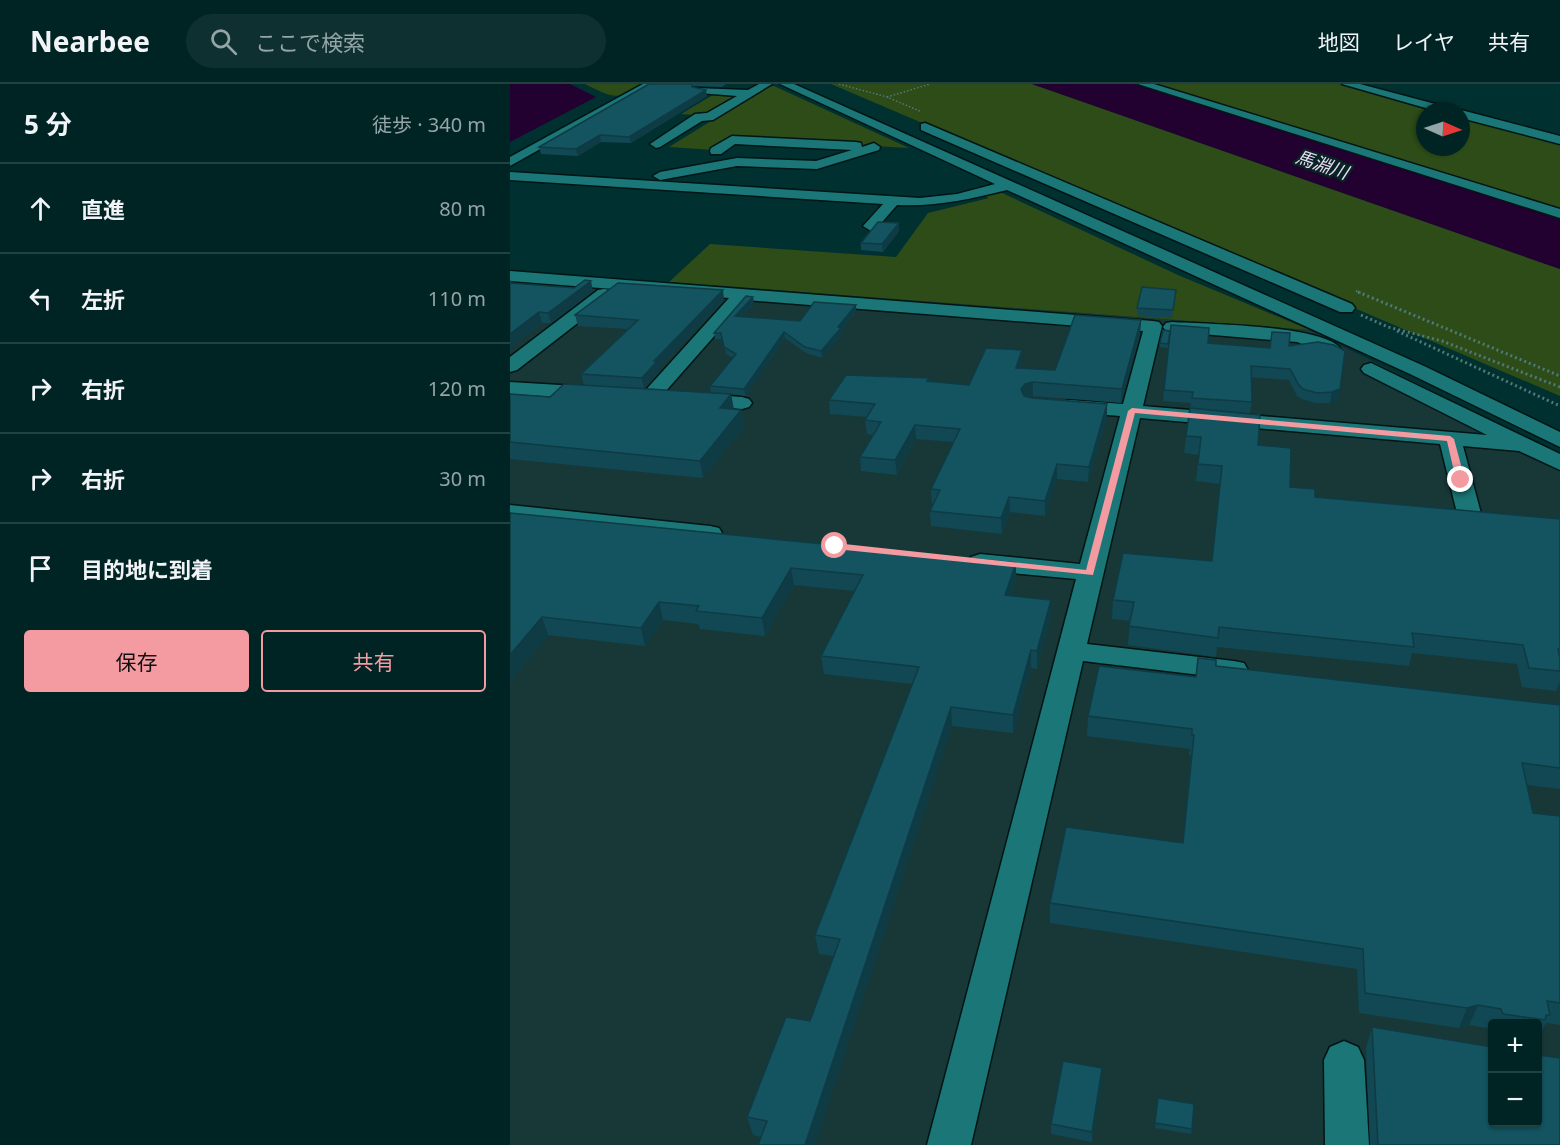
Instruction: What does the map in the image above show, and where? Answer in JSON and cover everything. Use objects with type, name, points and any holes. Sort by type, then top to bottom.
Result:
[{"type":"street","points":[[510,162],[651,84]]},
{"type":"street","points":[[656,144],[699,117],[709,117],[767,84]]},
{"type":"street","points":[[785,84],[1417,370],[1560,440]]},
{"type":"street","points":[[1143,84],[1560,214]]},
{"type":"street","points":[[1347,84],[1416,102]]},
{"type":"street","points":[[699,90],[750,93]]},
{"type":"street","points":[[1470,116],[1560,140]]},
{"type":"street","points":[[909,120],[1346,308]]},
{"type":"street","points":[[716,151],[732,140],[884,148],[926,147]]},
{"type":"street","points":[[539,178],[564,168],[645,178],[730,163],[811,166],[884,148]]},
{"type":"street","points":[[510,185],[517,177],[939,201],[1008,185]]},
{"type":"street","points":[[871,226],[894,200]]},
{"type":"street","points":[[510,276],[1297,336],[1313,340],[1560,463]]},
{"type":"street","points":[[510,366],[617,284]]},
{"type":"street","points":[[650,397],[742,294]]},
{"type":"street","points":[[949,1145],[1153,326]]},
{"type":"street","points":[[510,347],[533,349]]},
{"type":"street","points":[[510,388],[742,403]]},
{"type":"street","points":[[1055,405],[1526,445]]},
{"type":"street","points":[[1450,439],[1471,520]]},
{"type":"street","points":[[510,512],[735,536]]},
{"type":"street","points":[[960,560],[1090,573]]},
{"type":"street","points":[[1071,651],[1258,673]]},
{"type":"street","points":[[1344,1060],[1347,1145]]},
{"type":"path","points":[[887,97],[930,84]]},
{"type":"path","points":[[1346,308],[1560,406]]},
{"type":"path","points":[[1388,327],[1442,342],[1560,387]]},
{"type":"shaded area","points":[[510,270],[1310,330],[1560,454],[1560,1145],[510,1145]]},
{"type":"green space","points":[[585,84],[646,84],[616,96],[603,93]]},
{"type":"green space","points":[[831,84],[1032,84],[1560,269],[1560,396]]},
{"type":"green space","points":[[1135,84],[1340,84],[1416,104],[1416,156],[1470,156],[1470,118],[1560,142],[1560,219]]},
{"type":"green space","points":[[774,86],[909,148],[730,138],[713,150],[669,147],[766,87]]},
{"type":"green space","points":[[716,93],[740,94],[705,116],[681,114]]},
{"type":"green space","points":[[998,191],[1178,275],[1310,330],[669,282],[710,244],[896,257],[928,213],[989,198],[983,195]]},
{"type":"water","points":[[510,84],[570,84],[596,97],[510,142]]},
{"type":"water","name":"馬淵川","points":[[1032,84],[1135,84],[1560,219],[1560,269]]},
{"type":"building","points":[[649,84],[692,84],[692,87],[706,90],[629,137],[600,135],[576,149],[539,147]]},
{"type":"building","points":[[878,222],[899,223],[882,244],[861,243]]},
{"type":"building","points":[[585,280],[591,281],[548,313],[539,312],[510,334],[510,283],[574,288]]},
{"type":"building","points":[[618,283],[723,290],[654,361],[657,361],[642,378],[581,374],[638,320],[575,315]]},
{"type":"building","points":[[1142,287],[1176,290],[1173,310],[1137,308]]},
{"type":"building","points":[[746,296],[753,297],[735,316],[800,321],[814,302],[856,305],[838,327],[841,328],[821,351],[805,347],[784,332],[744,389],[710,386],[736,354],[724,347],[721,333],[714,333]]},
{"type":"building","points":[[1075,315],[1141,320],[1122,389],[1033,382],[1025,384],[1021,389],[1024,396],[1032,398],[1107,404],[1089,467],[1057,464],[1045,501],[1009,497],[1001,518],[930,511],[940,490],[931,489],[960,429],[915,425],[895,460],[860,457],[881,422],[865,420],[875,404],[829,400],[846,375],[929,378],[927,381],[969,385],[986,348],[1022,350],[1016,368],[1055,370]]},
{"type":"building","points":[[1171,325],[1209,328],[1208,343],[1270,348],[1272,332],[1290,333],[1289,346],[1318,342],[1334,345],[1345,351],[1340,389],[1317,393],[1303,389],[1290,369],[1251,366],[1252,402],[1192,398],[1193,392],[1164,390]]},
{"type":"building","points":[[1163,330],[1170,331],[1168,344],[1160,343]]},
{"type":"building","points":[[564,384],[731,394],[720,408],[741,410],[700,461],[510,442],[510,394],[550,397]]},
{"type":"building","points":[[1190,408],[1260,415],[1258,445],[1291,448],[1290,487],[1315,489],[1315,497],[1560,519],[1560,649],[1558,649],[1560,671],[1529,668],[1523,645],[1412,633],[1414,647],[1219,627],[1218,638],[1129,626],[1134,602],[1113,600],[1123,553],[1212,561],[1222,466],[1198,464],[1201,437],[1186,436]]},
{"type":"building","points":[[510,513],[1016,563],[1005,595],[1051,600],[1037,651],[1031,650],[1013,715],[951,707],[805,1145],[758,1145],[767,1121],[747,1117],[786,1017],[810,1021],[840,939],[815,935],[919,667],[821,656],[863,575],[791,568],[762,618],[696,611],[699,606],[659,602],[641,628],[542,617],[510,655]]},
{"type":"building","points":[[1198,658],[1216,660],[1216,666],[1560,705],[1560,768],[1522,763],[1533,813],[1560,816],[1560,1003],[1547,1001],[1550,1015],[1546,1015],[1545,1020],[1503,1014],[1501,1009],[1478,1005],[1467,1008],[1365,993],[1363,949],[1050,903],[1066,827],[1183,843],[1194,735],[1192,735],[1192,729],[1088,716],[1099,666],[1196,677]]},
{"type":"building","points":[[1372,1027],[1488,1046],[1488,1127],[1542,1127],[1542,1056],[1560,1058],[1560,1145],[1378,1145]]},
{"type":"building","points":[[1063,1061],[1102,1068],[1092,1132],[1051,1124]]},
{"type":"building","points":[[1158,1098],[1194,1104],[1192,1129],[1155,1123]]},
{"type":"route","points":[[835,546],[1090,573],[1132,411],[1450,439],[1461,480]]}]
